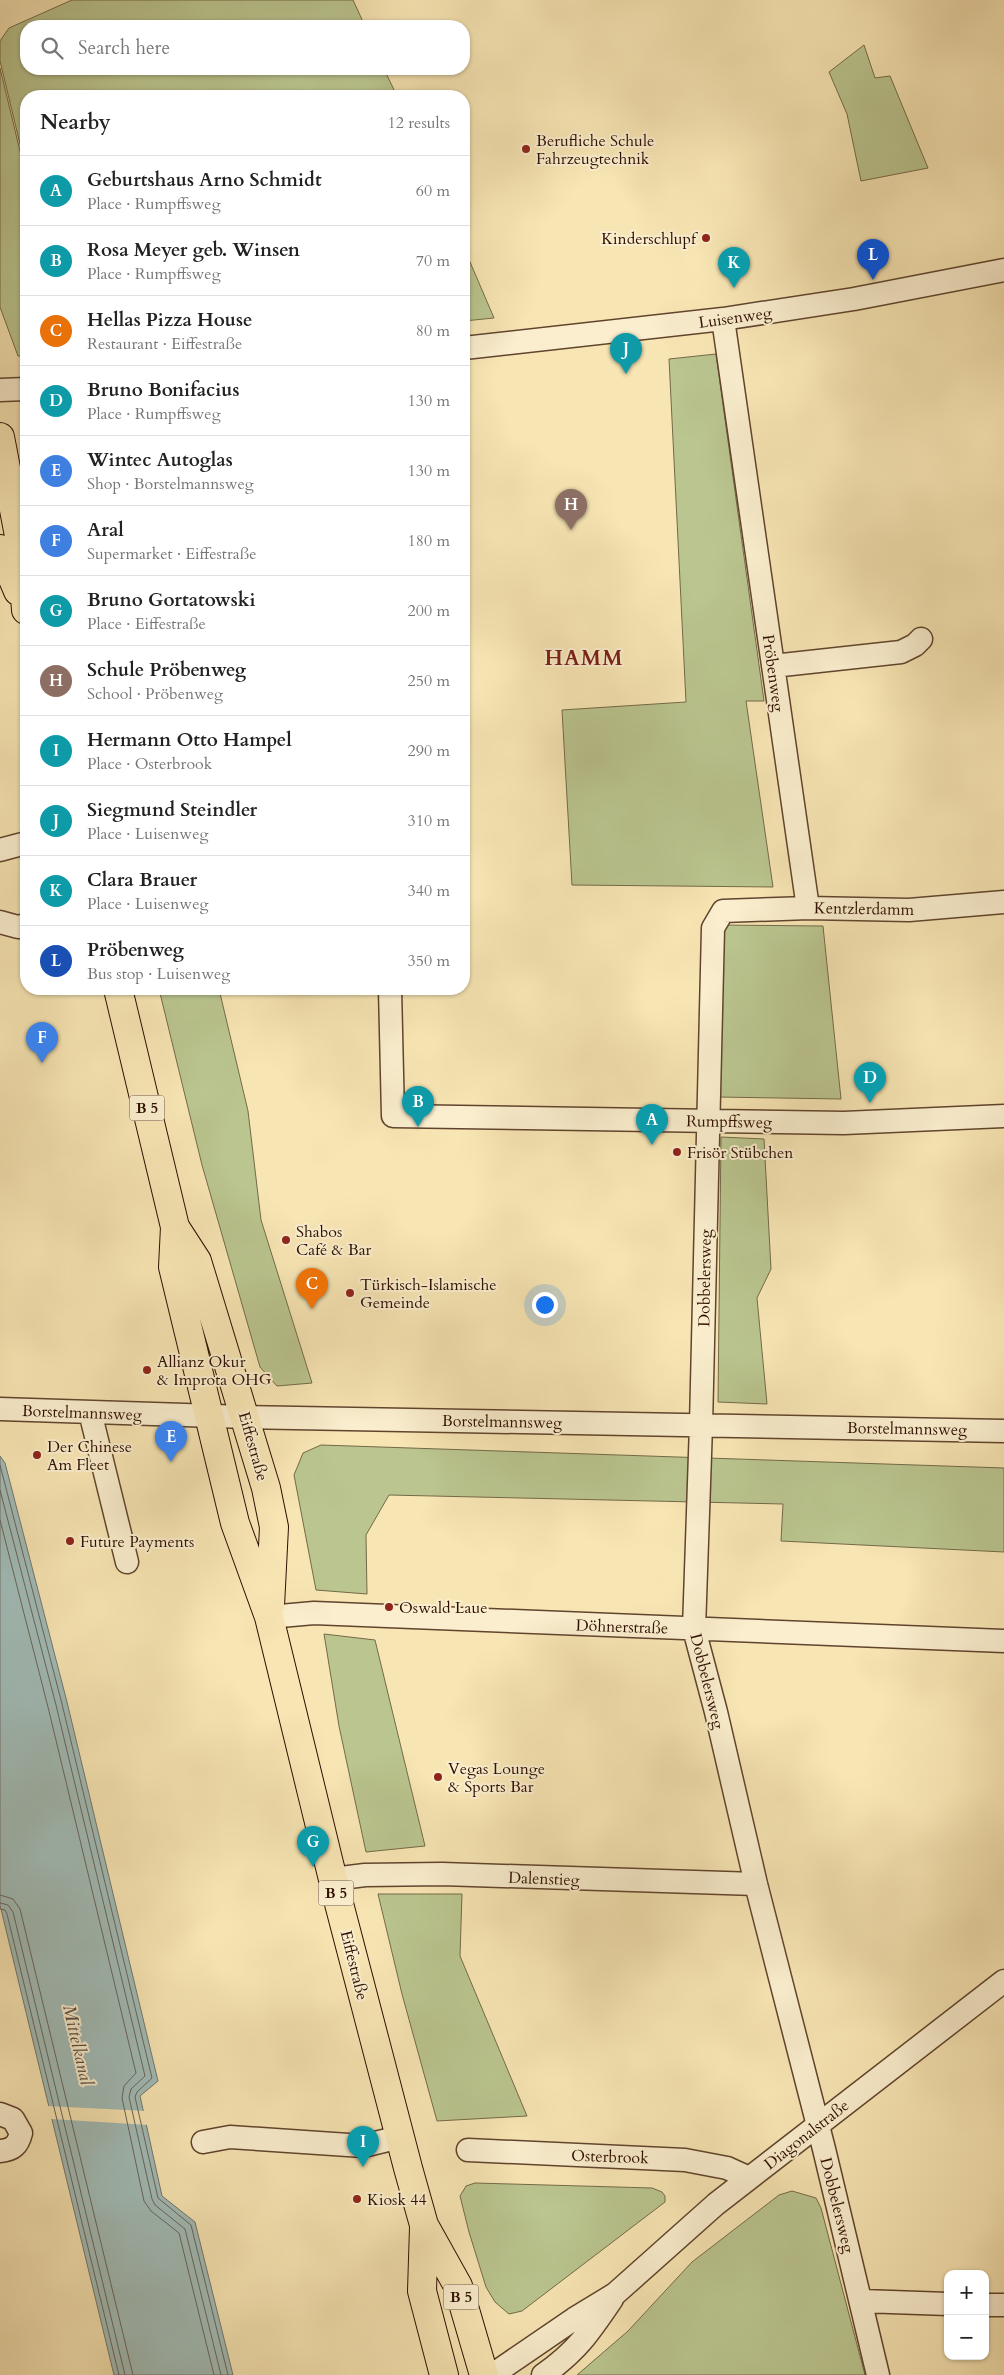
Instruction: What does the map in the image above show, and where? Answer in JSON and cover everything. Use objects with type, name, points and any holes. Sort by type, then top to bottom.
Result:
[{"type":"main road","points":[[0,437],[20,536]]},
{"type":"main road","points":[[0,549],[20,597]]},
{"type":"main road","name":"Eiffestraße","points":[[119,995],[175,1228],[174,1267],[235,1523],[269,1616],[333,1879],[424,2225],[458,2286],[484,2375]]},
{"type":"main road","name":"Eiffestraße","points":[[175,1228],[197,1261],[246,1417],[274,1527],[269,1616]]},
{"type":"main road","name":"Eiffestraße","points":[[424,2225],[422,2291],[444,2375]]},
{"type":"street","name":"Luisenweg","points":[[470,347],[723,319],[854,299],[1004,270]]},
{"type":"street","name":"Pröbenweg","points":[[723,319],[808,908]]},
{"type":"street","points":[[0,390],[20,389]]},
{"type":"street","points":[[773,666],[902,652],[915,645],[921,639]]},
{"type":"street","points":[[0,850],[20,845]]},
{"type":"street","name":"Kentzlerdamm","points":[[723,911],[808,908],[909,910],[1004,902]]},
{"type":"street","name":"Dobbelersweg","points":[[723,911],[713,928],[694,1629],[718,1718],[756,1884],[862,2301],[878,2375]]},
{"type":"street","points":[[0,922],[20,926]]},
{"type":"street","name":"Rumpffsweg","points":[[390,995],[393,1116],[844,1123],[1004,1116]]},
{"type":"street","name":"Borstelmannsweg","points":[[0,1409],[246,1417],[1004,1431]]},
{"type":"street","points":[[90,1412],[127,1562]]},
{"type":"street","name":"Döhnerstraße","points":[[269,1616],[314,1613],[1004,1641]]},
{"type":"street","name":"Dalenstieg","points":[[333,1879],[365,1874],[442,1874],[756,1884]]},
{"type":"street","name":"Diagonalstraße","points":[[492,2375],[574,2319],[616,2294],[695,2222],[749,2178],[1004,1981]]},
{"type":"street","points":[[0,2114],[13,2119],[21,2133],[18,2142],[12,2149],[0,2151]]},
{"type":"street","points":[[203,2142],[230,2137],[363,2146],[400,2136]]},
{"type":"street","name":"Osterbrook","points":[[468,2150],[685,2160],[727,2168],[749,2178]]},
{"type":"street","name":"Diagonalstraße","points":[[543,2375],[585,2339],[616,2294]]},
{"type":"street","points":[[862,2301],[944,2304]]},
{"type":"street","points":[[989,2305],[1004,2305]]},
{"type":"green space","points":[[72,0],[353,0],[362,20],[27,20]]},
{"type":"green space","points":[[20,23],[20,75],[387,75],[394,90],[20,90],[20,144],[0,61],[0,41],[9,28]]},
{"type":"green space","points":[[864,45],[875,78],[890,76],[928,168],[861,181],[847,114],[829,72]]},
{"type":"green space","points":[[0,68],[20,151],[20,356],[18,356],[0,307]]},
{"type":"green space","points":[[470,262],[494,318],[470,320]]},
{"type":"green space","points":[[716,354],[764,701],[746,701],[773,887],[572,885],[562,710],[686,702],[669,359]]},
{"type":"green space","points":[[719,925],[823,926],[841,1099],[717,1097]]},
{"type":"green space","points":[[160,995],[220,995],[248,1111],[261,1220],[312,1383],[277,1386],[260,1367],[202,1165]]},
{"type":"green space","points":[[721,1137],[764,1139],[771,1269],[757,1298],[767,1404],[718,1402]]},
{"type":"green space","points":[[321,1445],[1004,1468],[1004,1552],[781,1541],[783,1504],[389,1495],[366,1535],[367,1594],[316,1590],[294,1475],[303,1453]]},
{"type":"green space","points":[[324,1634],[375,1640],[425,1846],[366,1852],[339,1726]]},
{"type":"green space","points":[[378,1894],[462,1894],[460,1956],[527,2116],[437,2121],[402,1994]]},
{"type":"green space","points":[[475,2183],[652,2188],[662,2192],[665,2196],[665,2202],[522,2311],[509,2314],[495,2302],[486,2287],[469,2232],[460,2196],[466,2186]]},
{"type":"green space","points":[[792,2191],[816,2198],[821,2208],[865,2375],[577,2375],[628,2331],[692,2262],[779,2195]]},
{"type":"water","name":"Mittelkanal","points":[[0,1456],[5,1463],[67,1702],[158,2081],[140,2096],[162,2196],[195,2222],[233,2375],[114,2375],[0,1905]]},
{"type":"pier","points":[[47,2106],[146,2111],[149,2125],[51,2119]]},
{"type":"place","name":"Berufliche Schule Fahrzeugtechnik","points":[[526,149]]},
{"type":"place","name":"Kinderschlupf","points":[[706,238]]},
{"type":"place","name":"Pröbenweg","points":[[873,280]]},
{"type":"place","name":"Clara Brauer","points":[[734,288]]},
{"type":"place","name":"Siegmund Steindler","points":[[626,374]]},
{"type":"place","name":"Schule Pröbenweg","points":[[571,530]]},
{"type":"place","name":"Aral","points":[[42,1063]]},
{"type":"place","name":"Bruno Bonifacius","points":[[870,1103]]},
{"type":"place","name":"Rosa Meyer geb. Winsen","points":[[418,1127]]},
{"type":"place","name":"Geburtshaus Arno Schmidt","points":[[652,1145]]},
{"type":"place","name":"Frisör Stübchen","points":[[677,1152]]},
{"type":"place","name":"Shabos Café & Bar","points":[[286,1240]]},
{"type":"place","name":"Türkisch-Islamische Gemeinde","points":[[350,1293]]},
{"type":"place","name":"Hellas Pizza House","points":[[312,1309]]},
{"type":"place","name":"Allianz Okur & Improta OHG","points":[[147,1370]]},
{"type":"place","name":"Der Chinese Am Fleet","points":[[37,1455]]},
{"type":"place","name":"Wintec Autoglas","points":[[171,1462]]},
{"type":"place","name":"Future Payments","points":[[70,1541]]},
{"type":"place","name":"Oswald Laue","points":[[389,1607]]},
{"type":"place","name":"Vegas Lounge & Sports Bar","points":[[438,1777]]},
{"type":"place","name":"Bruno Gortatowski","points":[[313,1867]]},
{"type":"place","name":"Hermann Otto Hampel","points":[[363,2167]]},
{"type":"place","name":"Kiosk 44","points":[[357,2199]]},
{"type":"district","name":"HAMM","points":[[584,658]]}]
